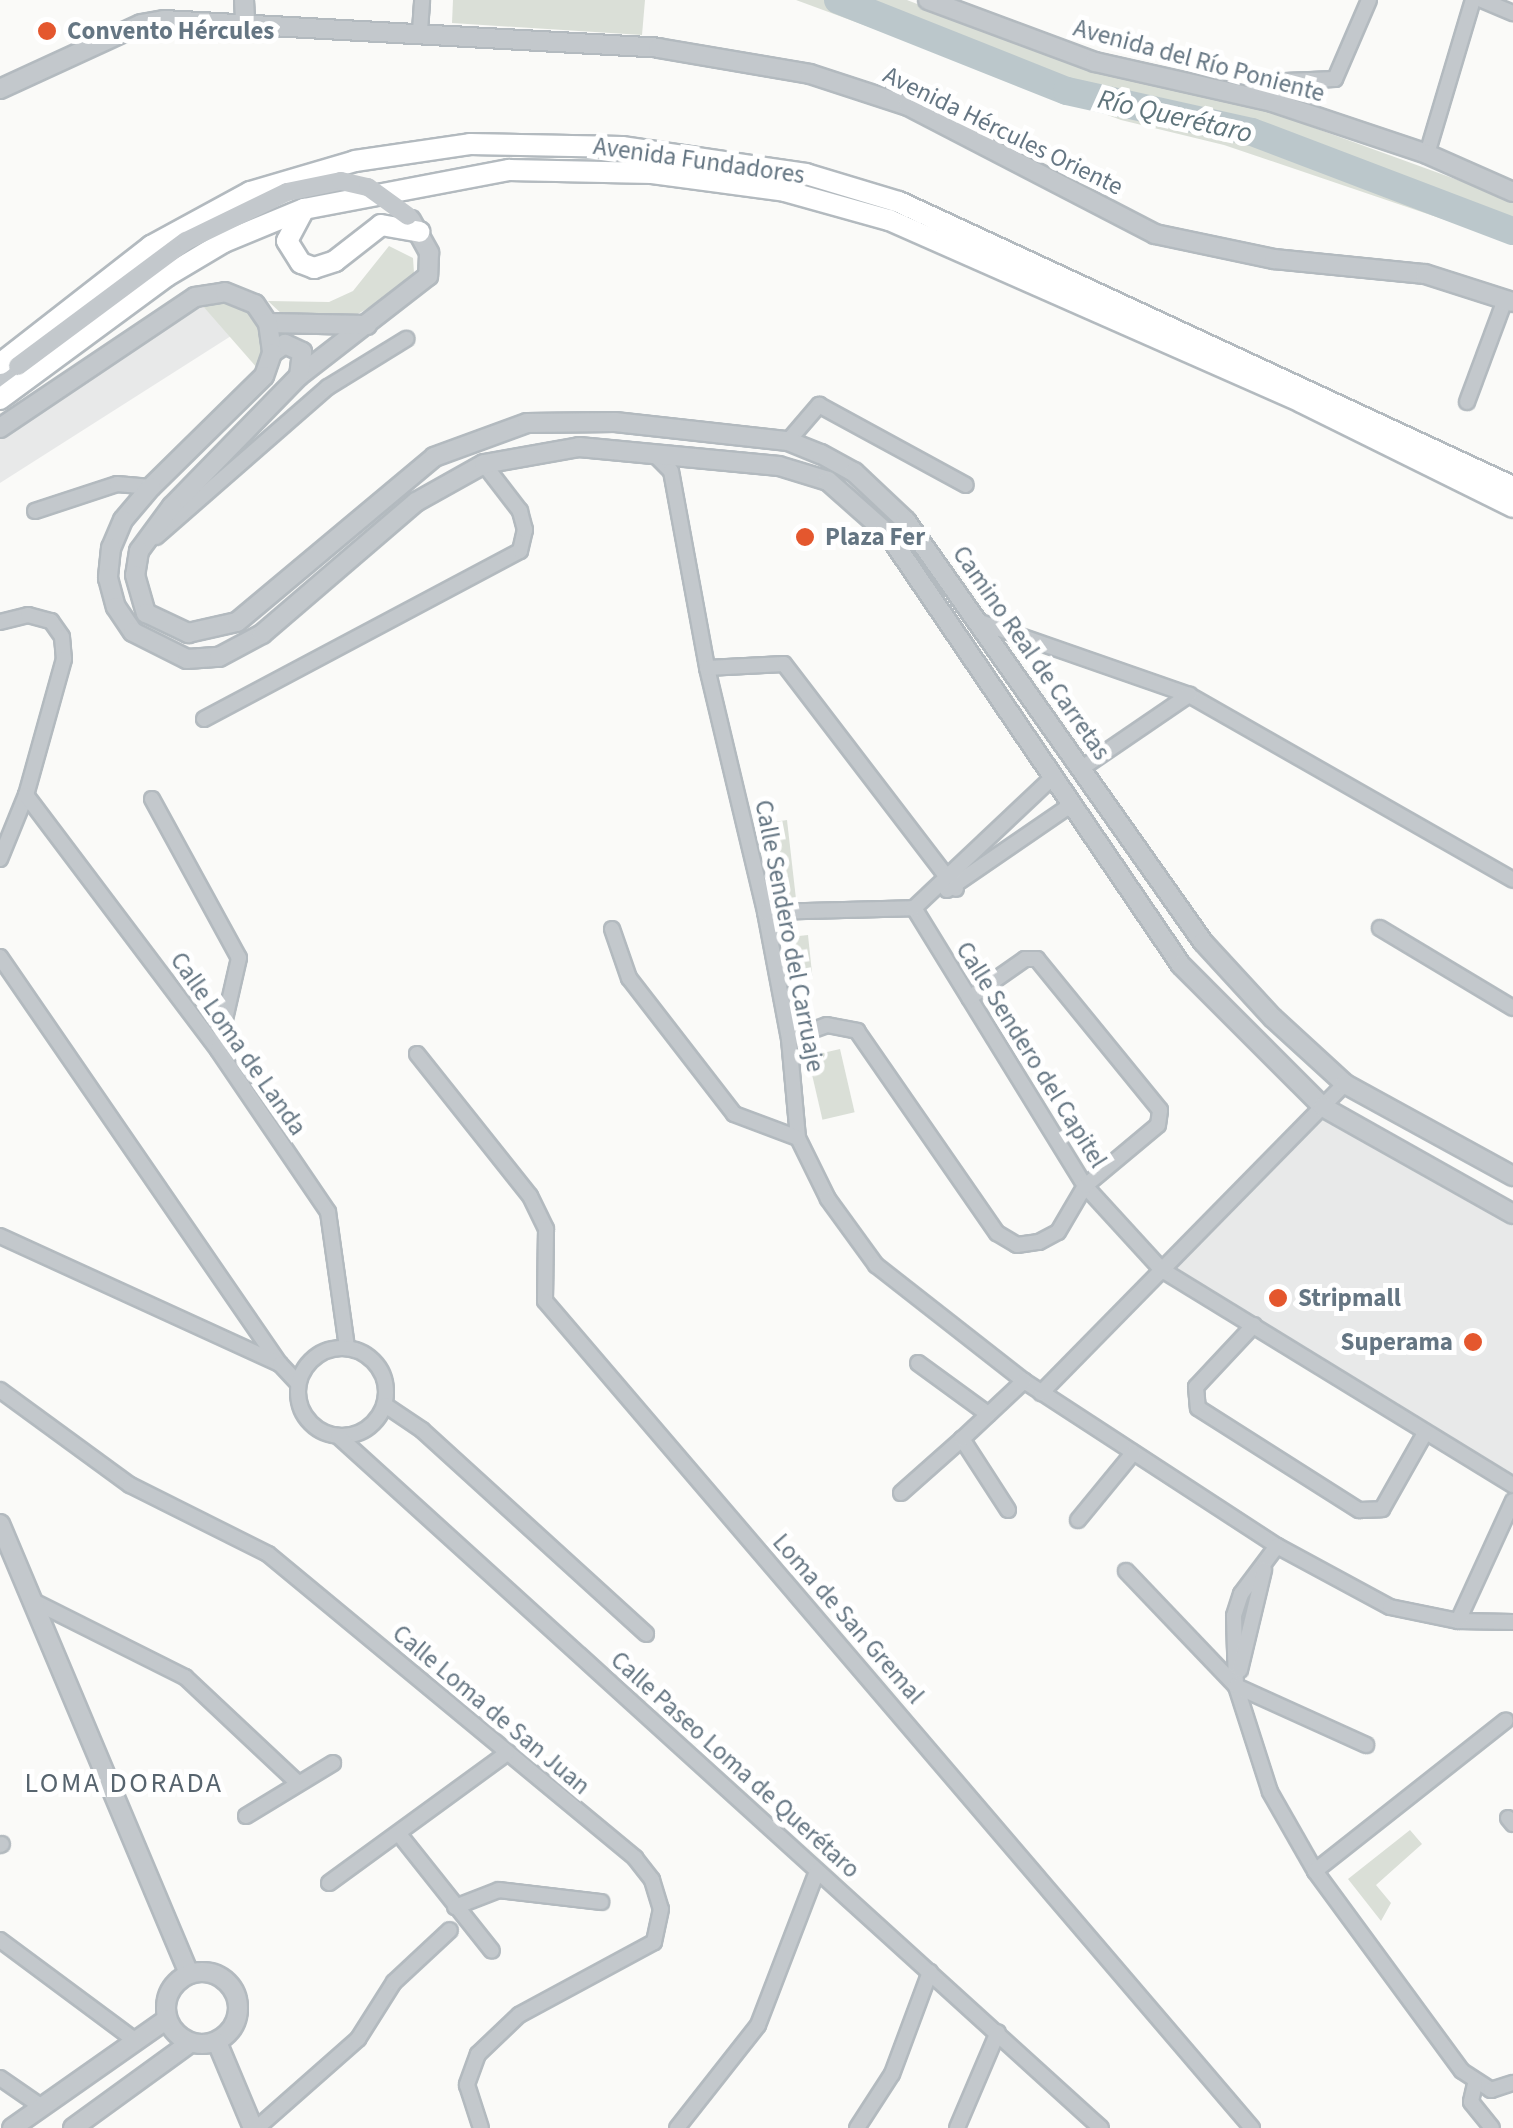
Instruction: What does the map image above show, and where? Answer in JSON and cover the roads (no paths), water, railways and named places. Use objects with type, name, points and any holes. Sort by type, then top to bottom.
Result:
[{"type":"main road","name":"Avenida Fundadores","points":[[9,365],[152,246],[250,192],[411,152],[470,144],[574,143],[806,174],[898,202],[1379,420],[1513,487]]},
{"type":"main road","name":"Avenida Fundadores","points":[[0,400],[167,276],[224,242],[304,209],[467,175],[573,168],[734,183],[839,204],[958,246],[1384,440],[1513,507]]},
{"type":"main road","points":[[304,209],[287,242],[300,263],[314,268],[335,261],[380,225],[413,224]]},
{"type":"street","points":[[244,0],[245,22]]},
{"type":"street","points":[[420,31],[422,0]]},
{"type":"street","name":"Avenida del Río Poniente","points":[[928,0],[1059,51],[1272,102],[1428,154],[1513,192]]},
{"type":"street","points":[[1285,81],[1335,80],[1369,0]]},
{"type":"street","points":[[1428,154],[1473,0]]},
{"type":"street","points":[[1482,0],[1513,13]]},
{"type":"street","name":"Avenida Hércules Oriente","points":[[0,90],[141,24],[245,22],[658,48],[810,74],[908,106],[1155,234],[1274,258],[1425,274],[1509,301]]},
{"type":"street","points":[[0,378],[9,365],[186,241],[286,192],[341,181],[368,187],[413,224],[429,253],[428,276],[299,376],[172,506],[140,552]]},
{"type":"street","points":[[0,428],[208,292],[254,302],[268,323],[272,353],[285,344],[302,352],[299,376]]},
{"type":"street","points":[[1467,402],[1509,301]]},
{"type":"street","points":[[268,323],[368,325]]},
{"type":"street","points":[[140,552],[328,387],[406,339]]},
{"type":"street","name":"Camino Real de Carretas","points":[[272,353],[264,376],[123,520],[111,548],[108,578],[116,607],[133,632],[159,650],[187,658],[219,657],[262,634],[416,502],[484,464],[532,450],[652,452],[798,471],[828,481],[866,508],[1181,965],[1323,1108],[1513,1214]]},
{"type":"street","points":[[788,441],[819,405],[966,485]]},
{"type":"street","name":"Camino Real de Carretas","points":[[140,552],[135,575],[146,613],[188,633],[212,629],[250,614],[434,457],[527,423],[614,422],[788,441],[854,472],[881,494],[977,621],[1203,942],[1345,1084],[1513,1176]]},
{"type":"street","name":"Calle Sendero del Carruaje","points":[[614,422],[634,434],[671,471],[708,668],[765,912],[788,1039],[798,1138],[828,1199],[876,1265],[1024,1381],[1277,1546],[1390,1607],[1458,1621],[1513,1622]]},
{"type":"street","points":[[673,428],[660,444],[677,456]]},
{"type":"street","points":[[612,450],[632,444],[634,434]]},
{"type":"street","points":[[204,719],[520,552],[525,530],[520,511],[484,464]]},
{"type":"street","points":[[35,512],[117,484],[152,487]]},
{"type":"street","points":[[0,622],[39,618],[51,621],[62,637],[64,659],[26,795],[0,859]]},
{"type":"street","points":[[977,621],[1189,695],[1513,880]]},
{"type":"street","points":[[708,668],[784,664],[956,889]]},
{"type":"street","points":[[1082,768],[1189,695]]},
{"type":"street","points":[[765,912],[914,908],[1050,780]]},
{"type":"street","name":"Calle Loma de Landa","points":[[26,795],[218,1050],[328,1212],[347,1348]]},
{"type":"street","points":[[152,799],[240,958],[218,1050]]},
{"type":"street","points":[[934,892],[956,889],[1070,806]]},
{"type":"street","name":"Calle Sendero del Capitel","points":[[914,908],[1085,1186],[1162,1270],[1513,1485]]},
{"type":"street","points":[[612,928],[628,978],[734,1114],[798,1138]]},
{"type":"street","points":[[1380,928],[1513,1008]]},
{"type":"street","points":[[0,957],[280,1364],[298,1383]]},
{"type":"street","points":[[788,1039],[827,1025],[857,1031],[972,1202],[1017,1245],[1058,1232],[1085,1186],[1158,1125],[1160,1110],[1037,959],[1025,959],[970,998]]},
{"type":"street","name":"Loma de San Gremal","points":[[417,1054],[530,1196],[546,1229],[545,1301],[1252,2128]]},
{"type":"street","points":[[1042,1393],[1345,1084]]},
{"type":"street","points":[[0,1236],[280,1364]]},
{"type":"street","points":[[1254,1326],[1196,1388],[1198,1408],[1360,1510],[1382,1509],[1425,1433]]},
{"type":"street","points":[[347,1348],[371,1358],[385,1379],[385,1405],[358,1434],[338,1436],[302,1412],[298,1383],[308,1363],[326,1350],[347,1348]]},
{"type":"street","points":[[918,1363],[988,1414]]},
{"type":"street","points":[[901,1493],[1024,1381]]},
{"type":"street","name":"Calle Loma de San Juan","points":[[0,1390],[130,1485],[268,1554],[635,1858],[652,1880],[661,1929],[644,1950],[519,2015],[478,2054],[467,2085],[482,2128]]},
{"type":"street","points":[[385,1405],[422,1430],[646,1634]]},
{"type":"street","name":"Calle Paseo Loma de Querétaro","points":[[338,1436],[1100,2128]]},
{"type":"street","points":[[962,1439],[1008,1510]]},
{"type":"street","points":[[1078,1520],[1133,1453]]},
{"type":"street","points":[[1458,1621],[1513,1501]]},
{"type":"street","points":[[0,1524],[189,1974]]},
{"type":"street","points":[[1277,1546],[1267,1560],[1236,1686],[1270,1792],[1315,1871],[1475,2084],[1491,2090],[1513,2083]]},
{"type":"street","points":[[1126,1571],[1236,1686],[1366,1744]]},
{"type":"street","points":[[32,1601],[185,1677],[297,1782]]},
{"type":"street","points":[[1315,1871],[1506,1720]]},
{"type":"street","points":[[330,1883],[506,1753]]},
{"type":"street","points":[[246,1816],[334,1763]]},
{"type":"street","points":[[399,1834],[492,1951]]},
{"type":"street","points":[[677,2128],[758,2025],[817,1871]]},
{"type":"street","points":[[455,1907],[499,1890],[600,1902]]},
{"type":"street","points":[[218,2042],[256,2128],[358,2039],[394,1982],[450,1930]]},
{"type":"street","points":[[0,1940],[136,2041]]},
{"type":"street","points":[[858,2128],[892,2074],[930,1972]]},
{"type":"street","points":[[190,2042],[168,2019],[170,1992],[189,1974],[214,1974],[234,1989],[239,2012],[218,2042]]},
{"type":"street","points":[[12,2128],[168,2019]]},
{"type":"street","points":[[957,2128],[998,2032]]},
{"type":"street","points":[[72,2128],[190,2042],[218,2042]]},
{"type":"street","points":[[0,2078],[42,2107]]},
{"type":"street","points":[[1475,2084],[1471,2102],[1492,2128]]},
{"type":"waterway","name":"Río Querétaro","points":[[838,0],[1067,91],[1252,132],[1513,231]]},
{"type":"place","name":"Convento Hércules","points":[[47,31]]},
{"type":"place","name":"Plaza Fer","points":[[805,537]]},
{"type":"place","name":"Stripmall","points":[[1278,1298]]},
{"type":"place","name":"Superama","points":[[1473,1342]]},
{"type":"district","name":"LOMA DORADA","points":[[124,1783]]}]
